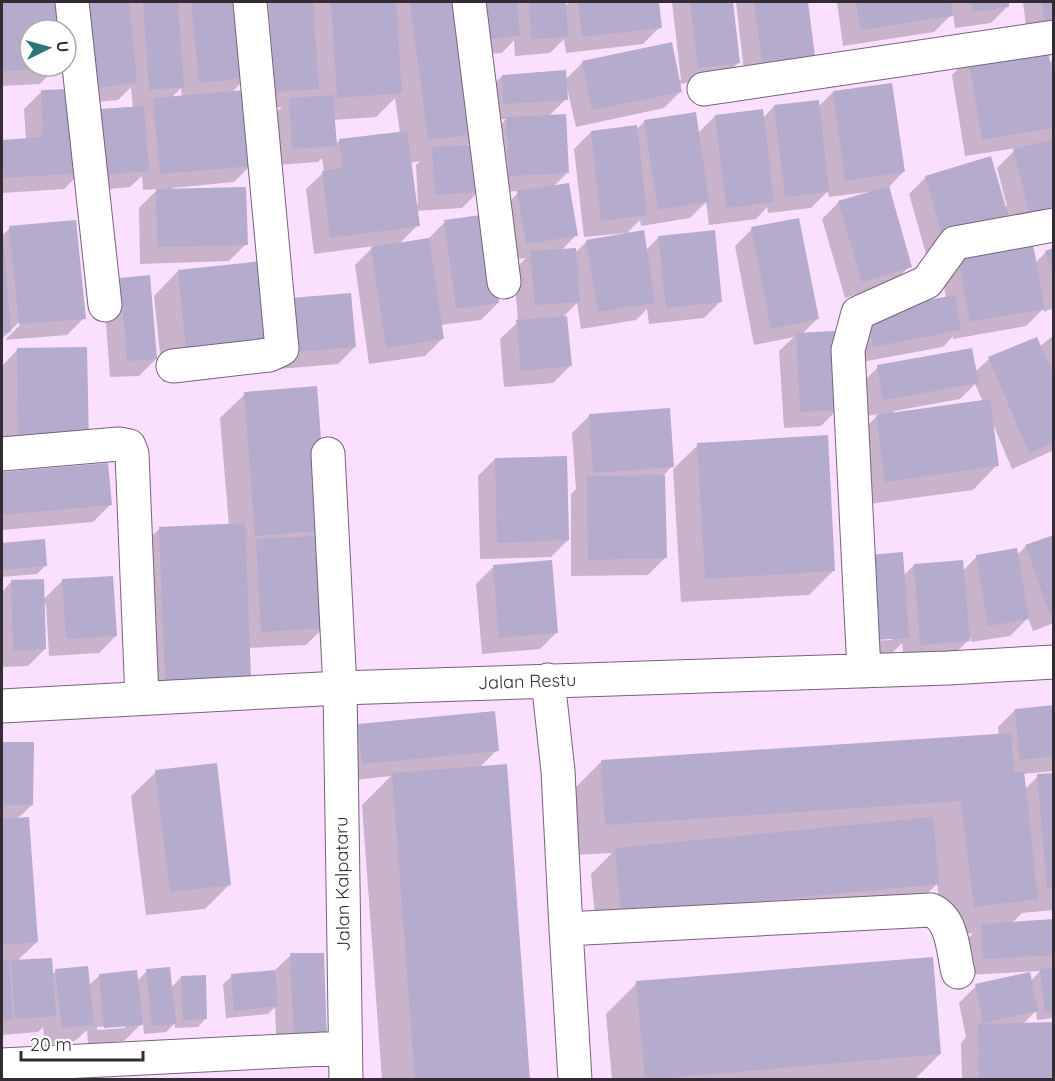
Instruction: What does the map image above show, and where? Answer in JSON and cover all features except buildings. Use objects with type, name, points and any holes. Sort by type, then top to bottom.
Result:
[{"type":"street","points":[[72,2],[105,305]]},
{"type":"street","points":[[173,366],[269,355],[282,349],[250,2]]},
{"type":"street","points":[[469,2],[504,282]]},
{"type":"street","points":[[704,89],[1053,37]]},
{"type":"street","points":[[864,671],[848,350],[858,313],[927,282],[955,243],[1053,225]]},
{"type":"street","points":[[2,454],[119,444],[129,446],[132,454],[142,698]]},
{"type":"street","name":"Jalan Kalpataru","points":[[328,454],[340,688],[345,1064]]},
{"type":"street","name":"Jalan Restu","points":[[2,706],[340,688],[864,671],[1053,662]]},
{"type":"street","points":[[548,680],[558,771],[575,1080]]},
{"type":"street","points":[[566,929],[931,910],[939,914],[946,924],[958,972]]},
{"type":"street","points":[[2,1065],[345,1064]]}]
